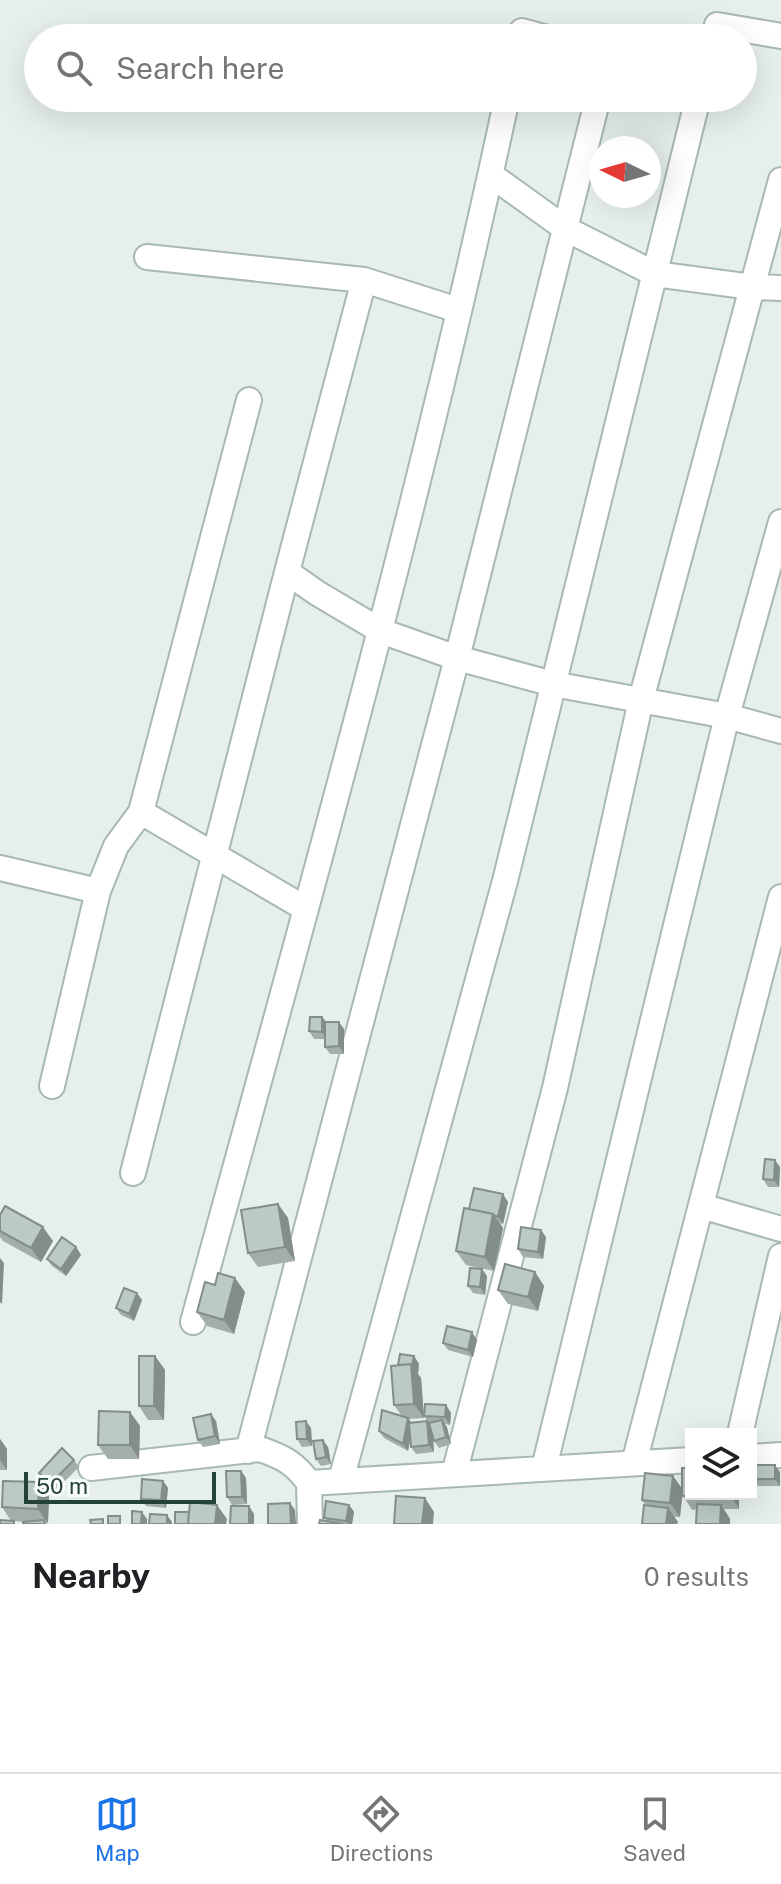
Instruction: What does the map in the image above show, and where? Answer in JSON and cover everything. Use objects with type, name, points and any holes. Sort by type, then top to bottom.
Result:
[{"type":"street","points":[[757,32],[781,36]]},
{"type":"street","points":[[193,1322],[381,631],[504,112]]},
{"type":"street","points":[[248,1451],[457,658],[595,112]]},
{"type":"street","points":[[341,1480],[505,881],[695,112]]},
{"type":"street","points":[[491,175],[566,229],[655,274],[781,288]]},
{"type":"street","points":[[454,1474],[555,1088],[641,700],[781,180]]},
{"type":"street","points":[[147,257],[364,280],[458,310]]},
{"type":"street","points":[[133,1173],[364,280]]},
{"type":"street","points":[[52,1086],[98,891],[116,846],[141,812],[249,400]]},
{"type":"street","points":[[544,1468],[727,716],[781,522]]},
{"type":"street","points":[[287,572],[381,631],[457,658],[553,684],[727,716],[781,731]]},
{"type":"street","points":[[141,812],[306,909]]},
{"type":"street","points":[[0,868],[98,891]]},
{"type":"street","points":[[634,1463],[781,897]]},
{"type":"street","points":[[701,1206],[781,1229]]},
{"type":"street","points":[[741,1428],[781,1256]]},
{"type":"street","points":[[91,1468],[260,1449],[280,1456],[299,1469],[309,1483],[310,1524]]},
{"type":"street","points":[[757,1457],[781,1455]]},
{"type":"street","points":[[309,1483],[685,1460]]},
{"type":"building","points":[[310,1017],[322,1017],[322,1032],[309,1031]]},
{"type":"building","points":[[325,1022],[339,1022],[339,1046],[325,1047]]},
{"type":"building","points":[[765,1159],[775,1160],[774,1180],[763,1179]]},
{"type":"building","points":[[474,1188],[503,1194],[498,1217],[469,1209]]},
{"type":"building","points":[[278,1204],[285,1247],[248,1253],[241,1210]]},
{"type":"building","points":[[5,1206],[43,1227],[31,1248],[0,1231],[0,1215]]},
{"type":"building","points":[[464,1208],[493,1214],[485,1257],[456,1251]]},
{"type":"building","points":[[521,1227],[541,1230],[538,1252],[518,1249]]},
{"type":"building","points":[[62,1237],[76,1247],[61,1269],[47,1259]]},
{"type":"building","points":[[505,1264],[535,1272],[528,1297],[498,1290]]},
{"type":"building","points":[[470,1268],[482,1269],[480,1287],[468,1286]]},
{"type":"building","points":[[218,1273],[235,1278],[224,1320],[197,1312],[205,1282],[215,1285]]},
{"type":"building","points":[[124,1288],[137,1293],[129,1314],[116,1308]]},
{"type":"building","points":[[447,1326],[472,1332],[468,1350],[443,1343]]},
{"type":"building","points":[[400,1354],[414,1356],[412,1366],[398,1365]]},
{"type":"building","points":[[139,1356],[155,1356],[154,1406],[139,1406]]},
{"type":"building","points":[[411,1364],[414,1404],[394,1405],[391,1366]]},
{"type":"building","points":[[425,1404],[446,1405],[445,1417],[424,1416]]},
{"type":"building","points":[[382,1410],[408,1418],[403,1444],[379,1431]]},
{"type":"building","points":[[99,1411],[130,1412],[130,1445],[98,1445]]},
{"type":"building","points":[[211,1414],[215,1436],[198,1440],[193,1418]]},
{"type":"building","points":[[442,1420],[446,1437],[434,1441],[429,1423]]},
{"type":"building","points":[[306,1421],[307,1439],[297,1439],[296,1422]]},
{"type":"building","points":[[427,1421],[429,1445],[411,1447],[409,1423]]},
{"type":"building","points":[[323,1440],[326,1457],[316,1459],[313,1441]]},
{"type":"building","points":[[62,1448],[74,1460],[50,1484],[39,1473]]},
{"type":"building","points":[[757,1465],[775,1465],[775,1479],[757,1479]]},
{"type":"building","points":[[682,1468],[685,1468],[685,1496],[682,1496]]},
{"type":"building","points":[[226,1471],[241,1471],[242,1497],[227,1497]]},
{"type":"building","points":[[645,1473],[673,1476],[670,1503],[642,1500]]},
{"type":"building","points":[[142,1479],[163,1481],[161,1500],[141,1499]]},
{"type":"building","points":[[3,1481],[39,1482],[38,1509],[2,1507]]},
{"type":"building","points":[[396,1496],[425,1498],[422,1524],[394,1524]]},
{"type":"building","points":[[326,1501],[349,1505],[346,1521],[324,1518]]},
{"type":"building","points":[[190,1502],[217,1505],[215,1524],[188,1524]]},
{"type":"building","points":[[290,1503],[291,1524],[268,1524],[268,1504]]},
{"type":"building","points":[[697,1504],[721,1505],[720,1524],[696,1524]]},
{"type":"building","points":[[644,1505],[668,1508],[666,1524],[642,1524]]},
{"type":"building","points":[[231,1506],[249,1506],[249,1524],[230,1524]]},
{"type":"building","points":[[132,1511],[142,1512],[141,1524],[132,1524]]},
{"type":"building","points":[[175,1512],[189,1512],[188,1524],[175,1524]]},
{"type":"building","points":[[150,1514],[167,1515],[167,1524],[149,1524]]},
{"type":"building","points":[[108,1516],[120,1516],[120,1524],[108,1524]]},
{"type":"building","points":[[103,1519],[103,1524],[91,1524],[90,1520]]},
{"type":"building","points":[[0,1520],[14,1521],[14,1524],[0,1524]]},
{"type":"building","points":[[44,1520],[45,1524],[23,1524],[23,1522]]},
{"type":"building","points":[[320,1520],[343,1524],[319,1524]]}]
